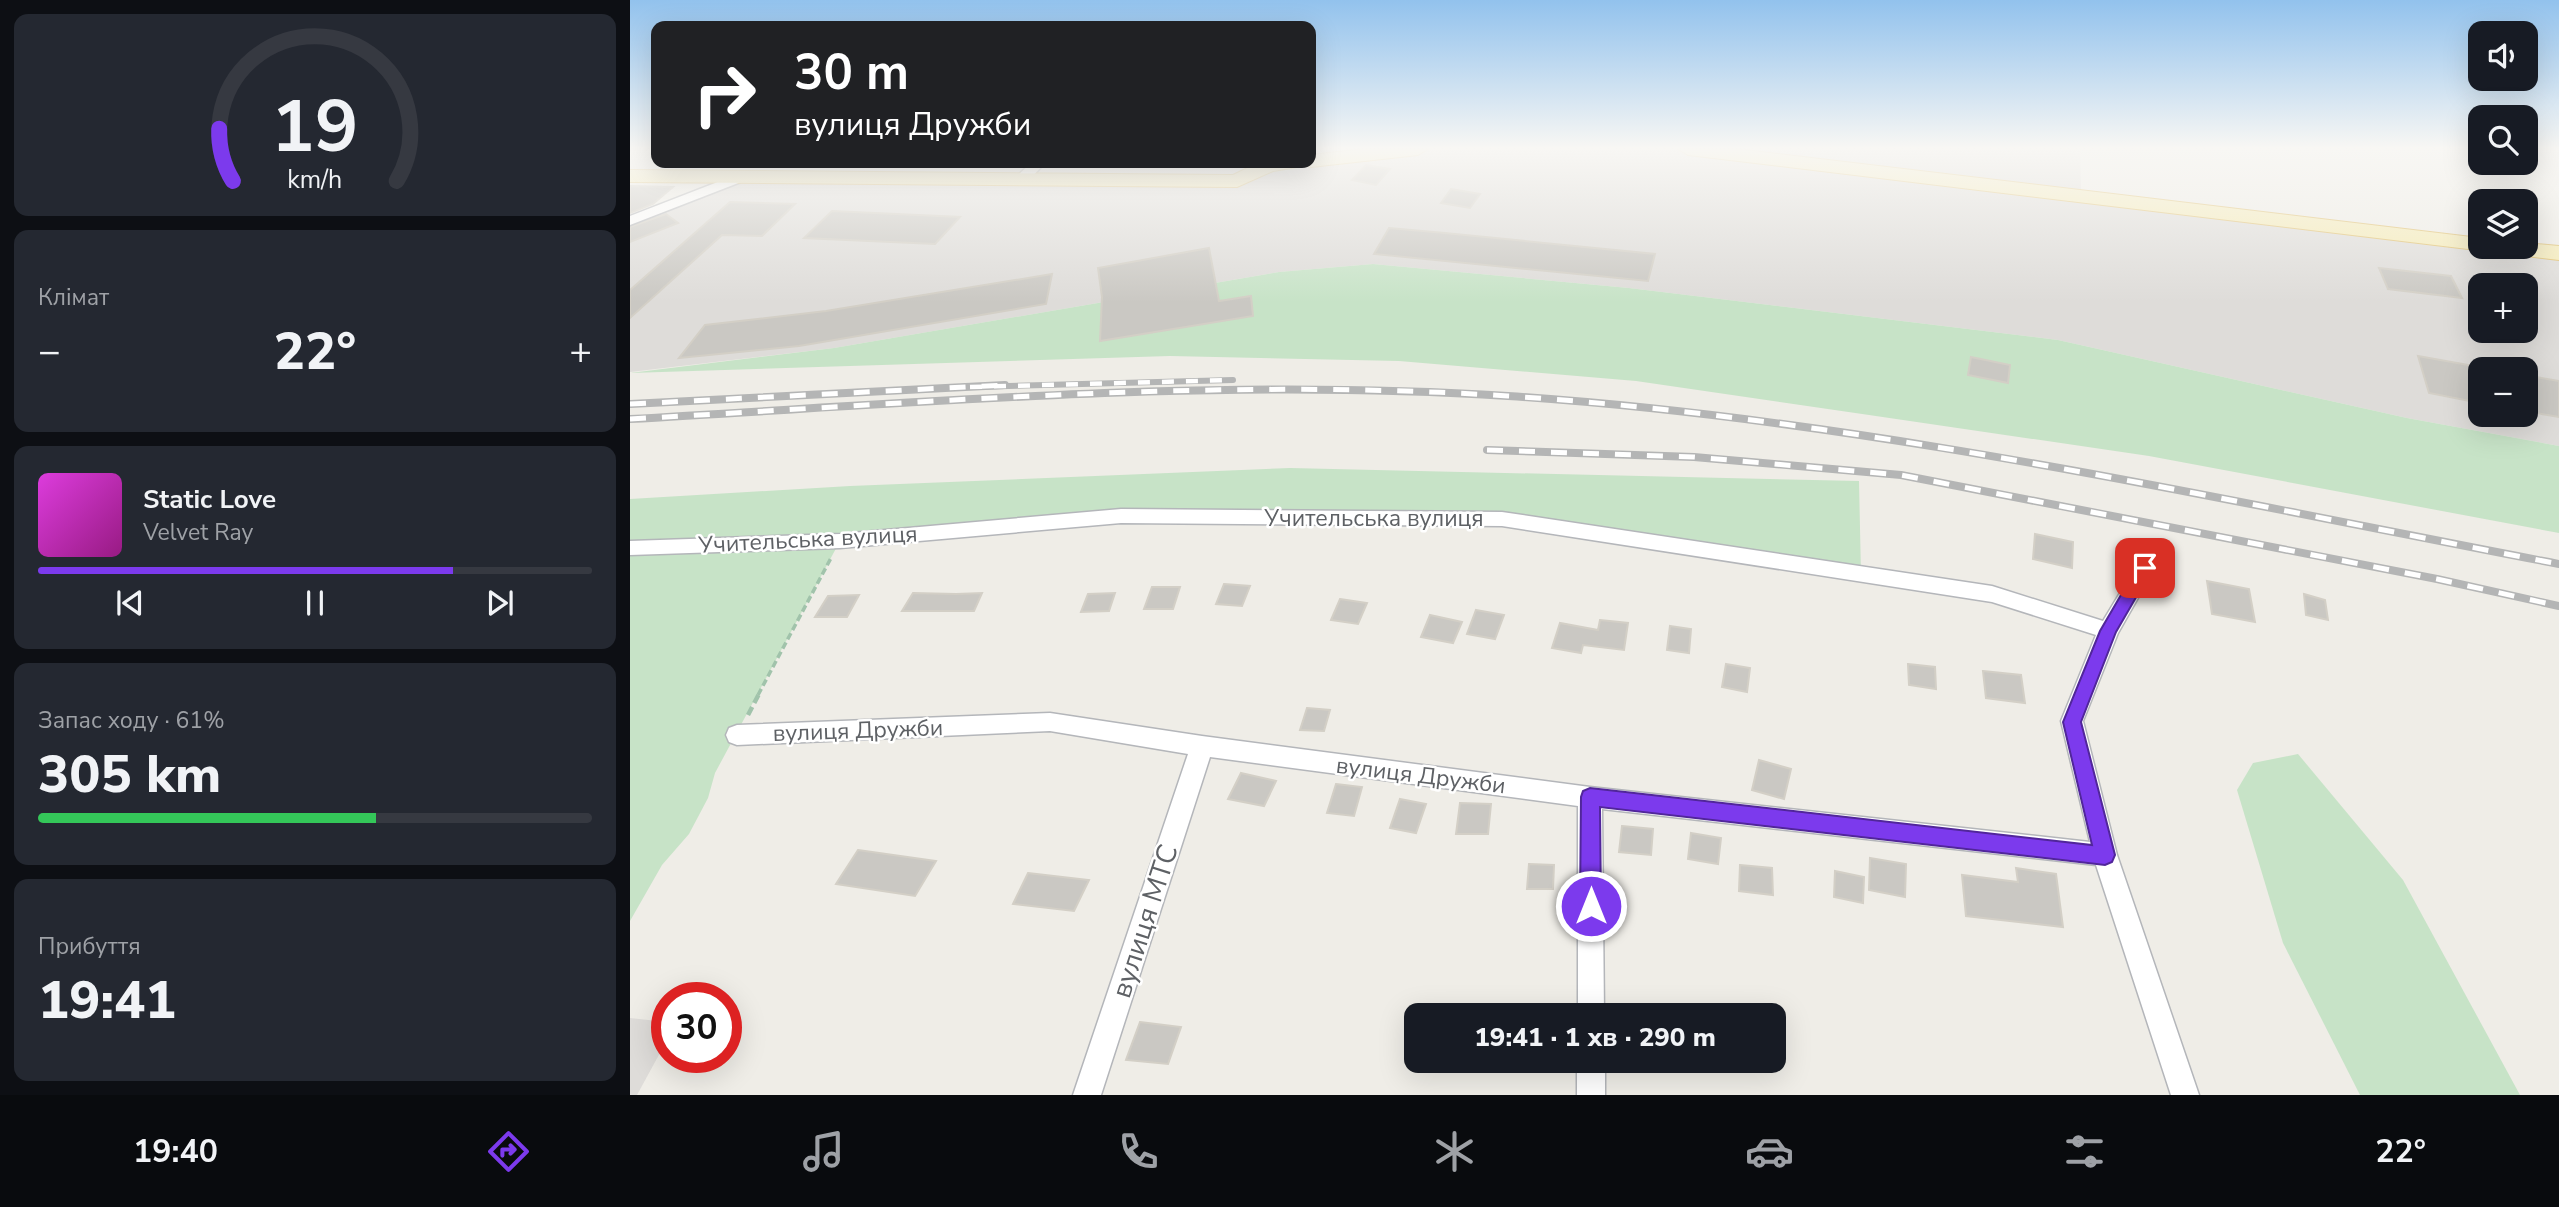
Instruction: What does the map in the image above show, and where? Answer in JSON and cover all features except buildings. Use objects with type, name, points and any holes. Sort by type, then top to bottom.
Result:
[{"type":"main road","points":[[2110,200],[2468,244]]},
{"type":"main road","points":[[2538,251],[2559,253]]},
{"type":"street","points":[[630,221],[683,200]]},
{"type":"street","name":"Учительська вулиця","points":[[630,548],[840,541],[1121,516],[1502,519],[1992,594],[2108,631]]},
{"type":"street","points":[[2145,568],[2108,631],[2072,722],[2105,855],[2185,1095]]},
{"type":"street","name":"вулиця Дружби","points":[[737,735],[1050,722],[1202,746],[1590,797],[2105,855]]},
{"type":"street","name":"вулиця МТС","points":[[1087,1095],[1202,746]]},
{"type":"street","points":[[1590,797],[1591,1003]]},
{"type":"street","points":[[1591,1073],[1591,1095]]},
{"type":"path","points":[[737,735],[840,541]]},
{"type":"shaded area","points":[[683,200],[2090,200],[2468,246],[2468,259],[2538,259],[2538,251],[2559,253],[2559,446],[2407,418],[2058,340],[1629,288],[1373,264],[1279,272],[834,348],[630,372],[630,221]]},
{"type":"shaded area","points":[[630,1018],[651,1020],[651,1069],[637,1095],[630,1095]]},
{"type":"green space","points":[[1373,264],[1629,288],[2058,340],[2407,418],[2559,446],[2559,533],[2149,456],[1636,381],[1399,361],[1170,356],[630,373],[834,348],[1279,272]]},
{"type":"green space","points":[[1290,468],[1859,481],[1861,575],[1502,519],[1121,516],[840,541],[715,773],[708,798],[689,834],[662,865],[630,921],[630,499],[850,486]]},
{"type":"green space","points":[[2298,754],[2403,880],[2520,1095],[2360,1095],[2283,943],[2237,790],[2253,763]]},
{"type":"railway","points":[[970,387],[1233,380]]},
{"type":"railway","points":[[630,404],[1005,385]]},
{"type":"railway","points":[[630,419],[1069,394],[1179,391],[1289,389],[1508,396],[1641,407],[1905,442],[2167,488],[2559,564]]},
{"type":"railway","points":[[1487,450],[1694,457],[1901,475],[2437,579],[2559,606]]},
{"type":"route","points":[[1591,906],[1590,797],[2105,855],[2072,722],[2108,631],[2145,568]]}]
